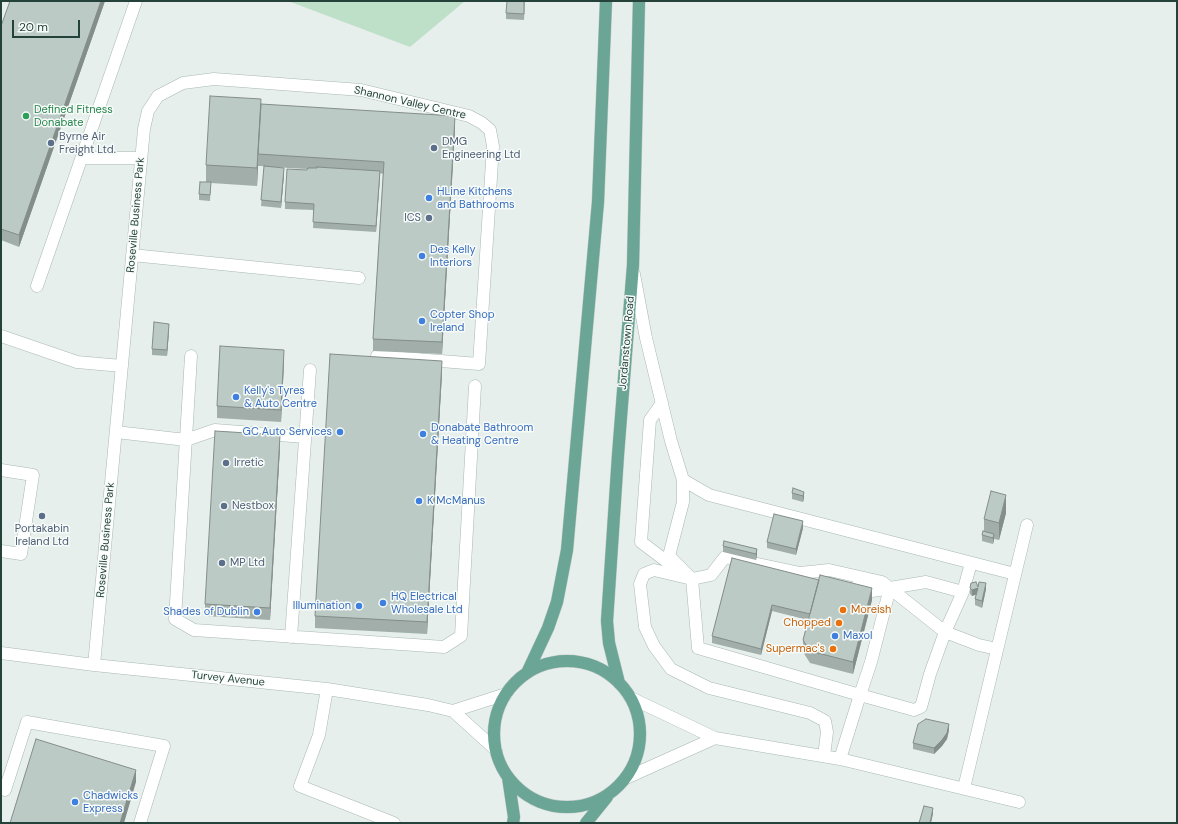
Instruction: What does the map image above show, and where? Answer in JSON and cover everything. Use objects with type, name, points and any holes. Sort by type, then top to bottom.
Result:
[{"type":"main road","points":[[527,673],[548,628],[557,602],[567,550],[598,202],[606,1]]},
{"type":"main road","name":"Jordanstown Road","points":[[619,683],[610,643],[607,621],[633,265],[639,1]]},
{"type":"main road","points":[[586,823],[609,794],[626,778],[636,758],[640,736],[638,717],[631,698],[619,683],[601,669],[577,662],[551,663],[527,673],[506,694],[496,718],[494,739],[496,750],[500,764],[508,777],[525,794],[546,804],[568,808],[590,804],[609,794]]},
{"type":"main road","points":[[508,777],[514,817],[513,823]]},
{"type":"street","points":[[37,286],[136,1]]},
{"type":"street","name":"Shannon Valley Centre","points":[[182,83],[214,79],[361,90],[469,116],[482,123],[490,130],[493,146],[479,364],[377,356]]},
{"type":"street","name":"Roseville Business Park","points":[[94,665],[144,129],[148,111],[158,96],[182,83]]},
{"type":"street","points":[[82,158],[141,158]]},
{"type":"street","points":[[132,255],[359,278]]},
{"type":"street","points":[[633,265],[646,338],[670,441],[683,480],[683,502],[677,531],[669,556],[692,579],[698,648],[914,710],[921,707],[930,674],[945,632],[963,592],[971,563]]},
{"type":"street","points":[[1,336],[76,362],[122,366]]},
{"type":"street","points":[[191,356],[174,619],[194,630],[444,647],[461,636],[475,386]]},
{"type":"street","points":[[291,637],[310,370]]},
{"type":"street","points":[[662,403],[650,420],[641,542],[692,579]]},
{"type":"street","points":[[116,432],[186,440],[215,430],[305,437]]},
{"type":"street","points":[[1,470],[33,475],[21,554],[1,551]]},
{"type":"street","points":[[683,480],[709,495],[1015,574]]},
{"type":"street","points":[[964,788],[1027,525]]},
{"type":"street","points":[[824,756],[827,732],[825,721],[810,713],[709,688],[671,669],[654,646],[645,627],[640,584],[644,574],[654,570],[692,579],[711,575],[725,557],[800,573],[829,570],[882,582],[945,632],[979,645],[997,649]]},
{"type":"street","points":[[890,588],[926,582],[963,592]]},
{"type":"street","points":[[840,759],[871,662],[890,588]]},
{"type":"street","name":"Turvey Avenue","points":[[2,656],[326,689],[428,705],[453,711],[496,750]]},
{"type":"street","points":[[326,689],[319,735],[300,786],[394,823]]},
{"type":"street","points":[[453,711],[506,694]]},
{"type":"street","points":[[631,698],[715,738],[840,759],[1019,802]]},
{"type":"street","points":[[5,790],[27,722],[164,746],[140,823]]},
{"type":"street","points":[[626,778],[715,738]]},
{"type":"green space","points":[[288,1],[465,1],[410,47]]},
{"type":"building","points":[[10,1],[101,1],[19,235],[1,229],[1,26]]},
{"type":"building","points":[[507,1],[524,1],[524,14],[506,13]]},
{"type":"building","points":[[210,96],[261,99],[257,168],[206,165]]},
{"type":"building","points":[[261,104],[455,116],[442,342],[373,339],[384,162],[258,154]]},
{"type":"building","points":[[264,166],[284,168],[281,202],[261,200]]},
{"type":"building","points":[[317,167],[380,171],[376,226],[313,222],[314,204],[285,202],[287,169],[307,170],[308,168]]},
{"type":"building","points":[[200,182],[211,182],[210,195],[199,194]]},
{"type":"building","points":[[154,322],[169,324],[167,350],[152,349]]},
{"type":"building","points":[[220,346],[284,350],[281,410],[217,406]]},
{"type":"building","points":[[330,354],[442,361],[427,622],[315,616]]},
{"type":"building","points":[[215,431],[280,435],[270,608],[205,604]]},
{"type":"building","points":[[793,488],[804,492],[803,496],[792,493]]},
{"type":"building","points":[[991,491],[1006,495],[999,523],[984,519]]},
{"type":"building","points":[[774,514],[803,521],[796,549],[767,542]]},
{"type":"building","points":[[983,531],[994,534],[993,538],[982,535]]},
{"type":"building","points":[[724,541],[757,549],[756,554],[723,546]]},
{"type":"building","points":[[732,558],[819,580],[810,614],[772,605],[761,649],[712,636]]},
{"type":"building","name":"Maxol","points":[[820,575],[872,588],[853,662],[810,651],[803,640]]},
{"type":"building","points":[[976,582],[978,587],[979,582],[986,583],[982,601],[975,599],[978,588],[972,590],[970,588],[971,583]]},
{"type":"building","points":[[926,719],[949,724],[947,733],[934,748],[913,743],[918,724]]},
{"type":"building","name":"Chadwicks Express","points":[[36,739],[136,770],[120,823],[10,823]]},
{"type":"building","points":[[924,806],[933,808],[930,823],[919,823]]},
{"type":"place","name":"Defined Fitness Donabate","points":[[26,116]]},
{"type":"place","name":"Byrne Air Freight Ltd.","points":[[51,143]]},
{"type":"place","name":"DMG Engineering Ltd","points":[[434,148]]},
{"type":"place","name":"HLine Kitchens and Bathrooms","points":[[429,198]]},
{"type":"place","name":"ICS","points":[[429,218]]},
{"type":"place","name":"Des Kelly Interiors","points":[[422,256]]},
{"type":"place","name":"Copter Shop Ireland","points":[[422,321]]},
{"type":"place","name":"Kelly's Tyres & Auto Centre","points":[[236,397]]},
{"type":"place","name":"GC Auto Services","points":[[340,432]]},
{"type":"place","name":"Donabate Bathroom & Heating Centre","points":[[423,434]]},
{"type":"place","name":"Irretic","points":[[226,463]]},
{"type":"place","name":"K McManus","points":[[419,501]]},
{"type":"place","name":"Nestbox","points":[[224,506]]},
{"type":"place","name":"Portakabin Ireland Ltd","points":[[42,516]]},
{"type":"place","name":"MP Ltd","points":[[222,563]]},
{"type":"place","name":"HQ Electrical Wholesale Ltd","points":[[383,603]]},
{"type":"place","name":"Illumination","points":[[359,606]]},
{"type":"place","name":"Moreish","points":[[843,610]]},
{"type":"place","name":"Shades of Dublin","points":[[257,612]]},
{"type":"place","name":"Chopped","points":[[839,623]]},
{"type":"place","name":"Maxol","points":[[835,636]]},
{"type":"place","name":"Supermac's","points":[[833,649]]},
{"type":"place","name":"Chadwicks Express","points":[[75,802]]}]
